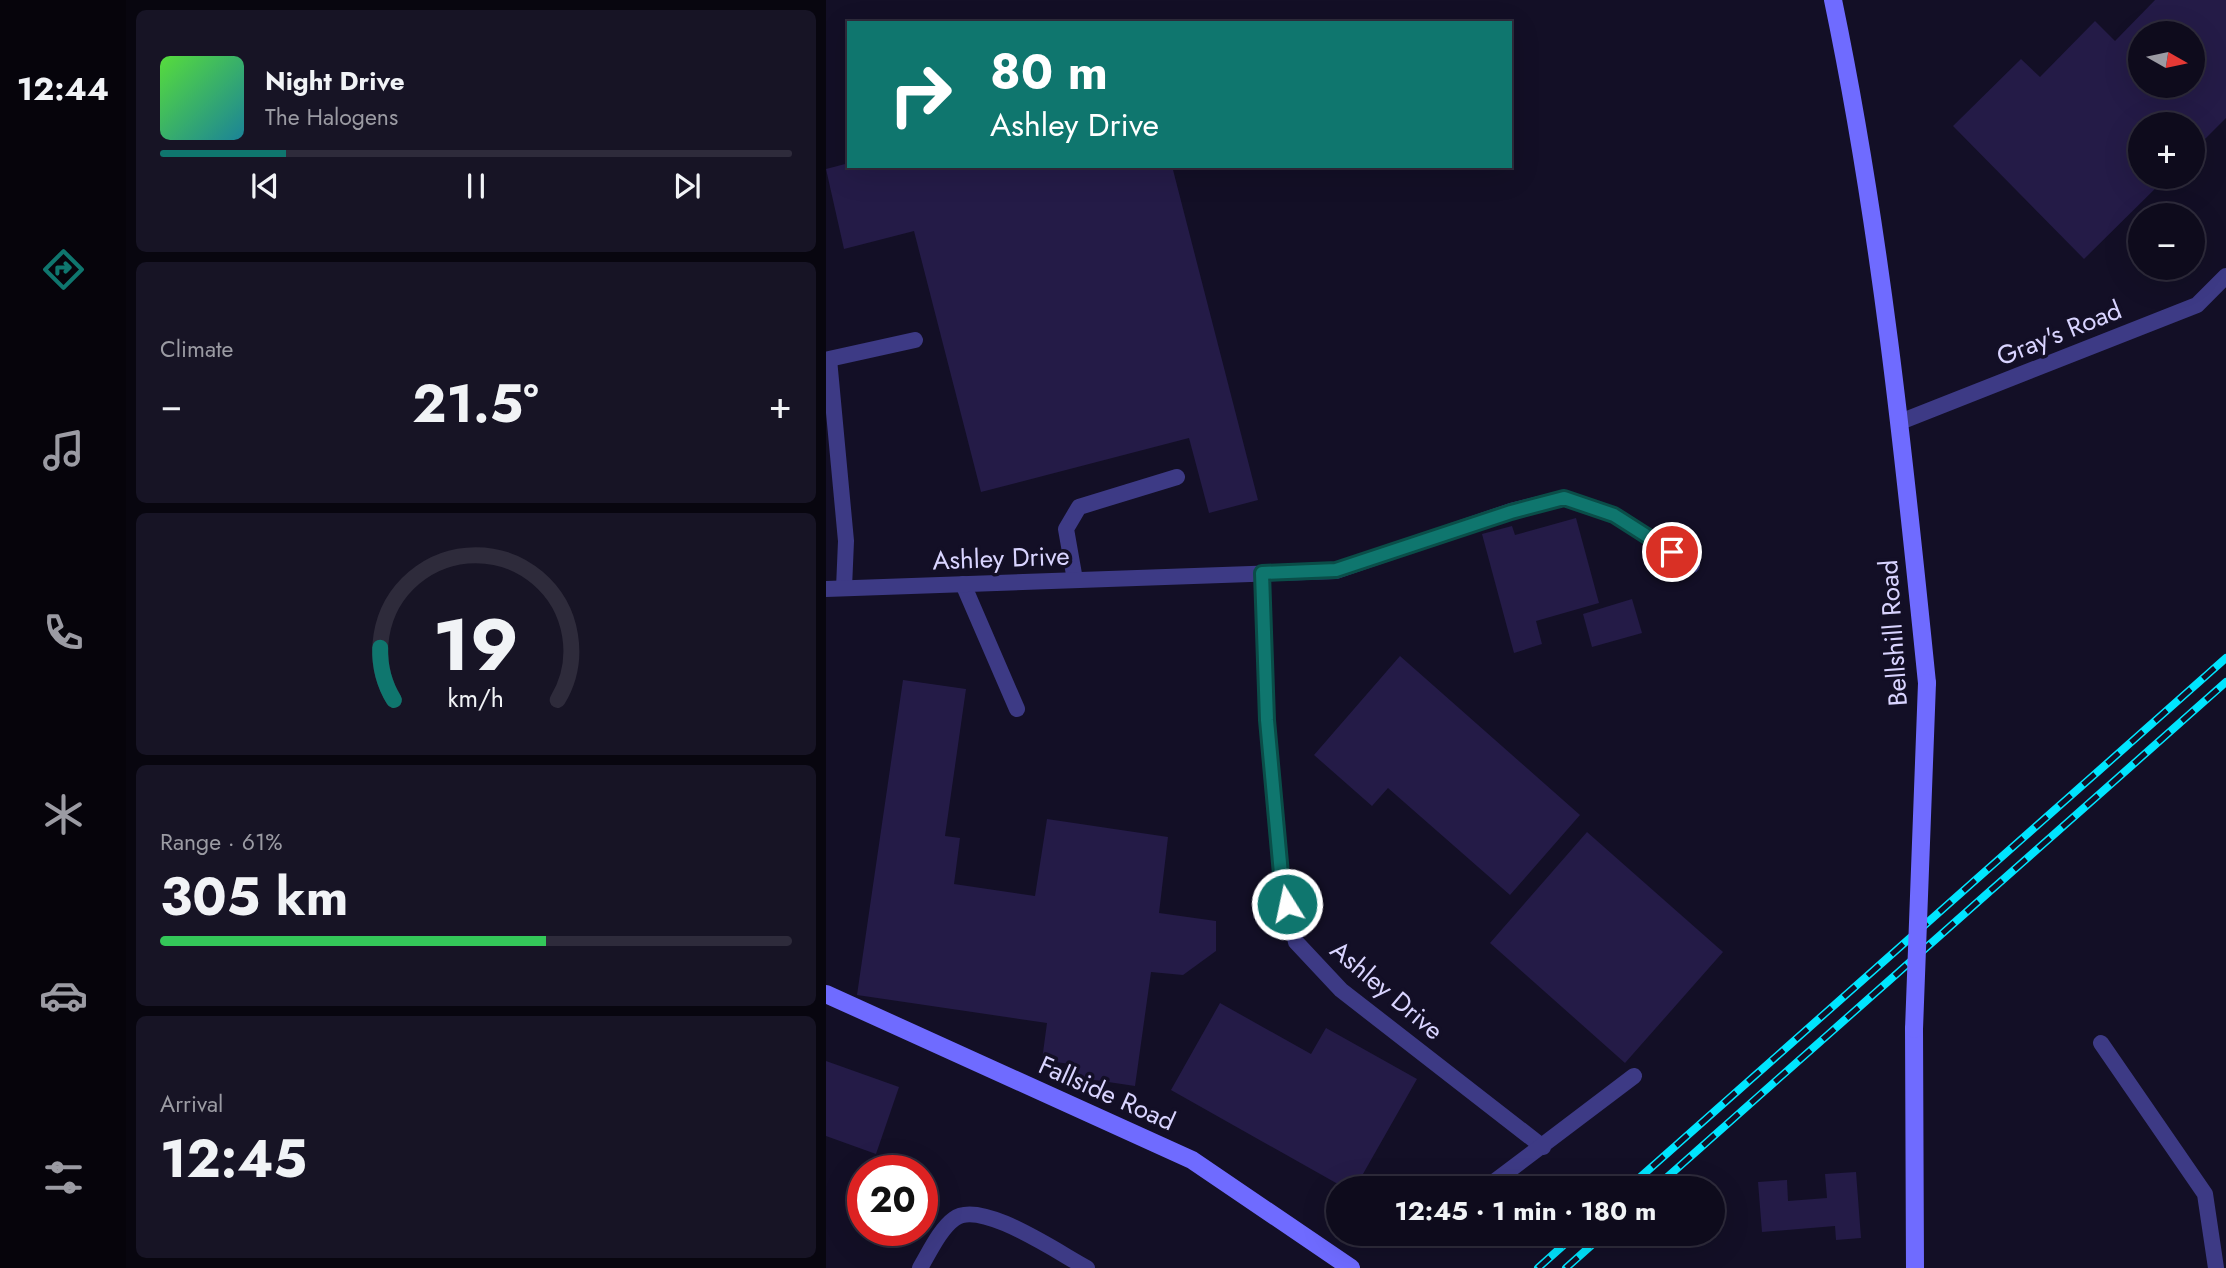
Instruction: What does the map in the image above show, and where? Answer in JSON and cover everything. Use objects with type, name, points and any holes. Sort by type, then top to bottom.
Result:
[{"type":"main road","name":"Bellshill Road","points":[[1833,0],[1850,83],[1900,422],[1927,683],[1914,1029],[1915,1268]]},
{"type":"main road","name":"Fallside Road","points":[[826,994],[1192,1160],[1351,1268]]},
{"type":"lane","name":"Gray's Road","points":[[1900,422],[2197,305],[2223,287]]},
{"type":"lane","points":[[844,588],[846,541],[829,359],[915,340]]},
{"type":"lane","points":[[1074,580],[1066,529],[1079,507],[1177,477]]},
{"type":"lane","name":"Ashley Drive","points":[[826,589],[1336,570],[1511,512],[1564,498],[1614,515],[1692,565]]},
{"type":"lane","name":"Ashley Drive","points":[[1262,573],[1267,720],[1282,885],[1296,942],[1341,990],[1543,1147]]},
{"type":"lane","points":[[963,584],[1017,709]]},
{"type":"lane","points":[[2101,1043],[2205,1194],[2216,1268]]},
{"type":"lane","points":[[1503,1176],[1634,1076]]},
{"type":"lane","points":[[920,1268],[953,1219],[964,1213],[979,1213],[1000,1220],[1087,1268]]},
{"type":"building","points":[[2155,0],[2226,0],[2226,118],[2205,139],[2205,112],[2128,112],[2128,189],[2155,189],[2141,203],[2128,203],[2128,216],[2084,259],[1953,126],[2021,59],[2040,77],[2095,21],[2115,41],[2128,28],[2128,98],[2205,98],[2205,21],[2135,21]]},
{"type":"building","points":[[847,164],[847,168],[1173,168],[1258,500],[1209,513],[1189,438],[981,492],[914,231],[844,249],[826,169]]},
{"type":"building","points":[[1576,518],[1599,603],[1536,621],[1542,644],[1514,653],[1482,534],[1512,526],[1515,535]]},
{"type":"building","points":[[1632,599],[1642,633],[1592,647],[1583,614]]},
{"type":"building","points":[[1400,656],[1580,815],[1510,895],[1388,788],[1372,806],[1314,755]]},
{"type":"building","points":[[903,680],[966,689],[945,836],[960,838],[954,884],[1035,896],[1047,819],[1168,837],[1159,913],[1216,921],[1216,951],[1183,975],[1151,972],[1135,1086],[1068,1076],[1070,1064],[1042,1060],[1047,1023],[857,995]]},
{"type":"building","points":[[1587,832],[1723,952],[1625,1063],[1490,943]]},
{"type":"building","points":[[1220,1003],[1311,1054],[1326,1028],[1417,1079],[1362,1176],[1326,1177],[1171,1090]]},
{"type":"building","points":[[826,1061],[899,1087],[876,1154],[826,1136]]},
{"type":"building","points":[[1856,1172],[1861,1238],[1836,1240],[1835,1226],[1762,1232],[1758,1182],[1787,1180],[1788,1201],[1827,1198],[1825,1174]]},
{"type":"railway","points":[[1642,1176],[2226,658]]},
{"type":"railway","points":[[1669,1176],[2226,682]]},
{"type":"railway","points":[[1538,1268],[1563,1246]]},
{"type":"railway","points":[[1566,1268],[1591,1246]]},
{"type":"route","points":[[1287,904],[1282,885],[1267,720],[1262,573],[1336,570],[1511,512],[1564,498],[1614,515],[1672,552]]}]
